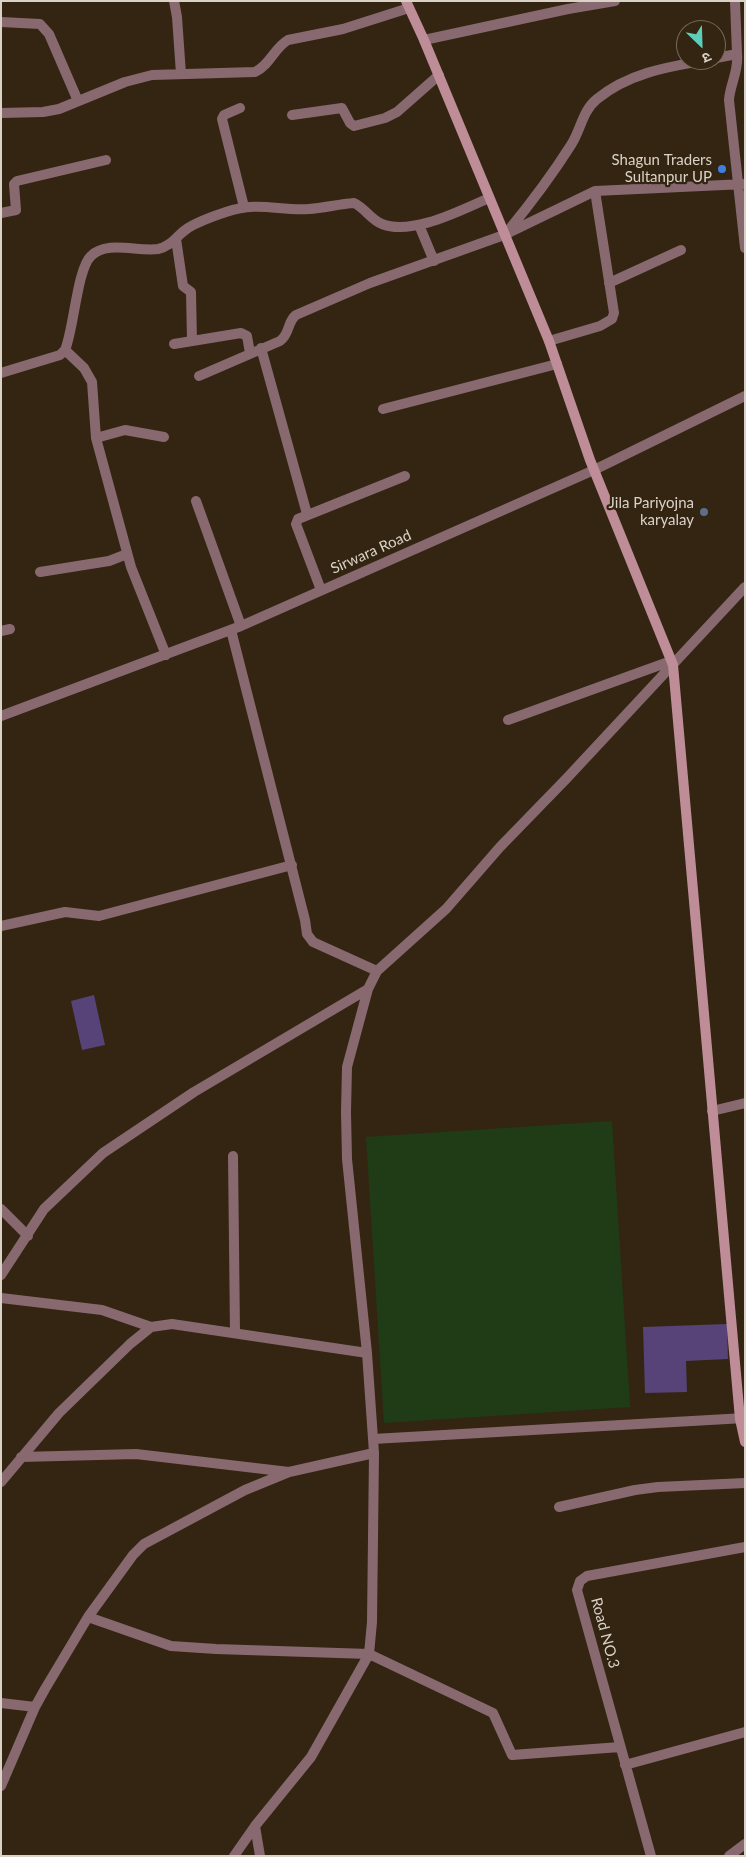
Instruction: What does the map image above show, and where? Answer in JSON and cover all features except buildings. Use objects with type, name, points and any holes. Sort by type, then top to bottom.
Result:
[{"type":"street","points":[[174,1],[181,74]]},
{"type":"street","points":[[424,40],[567,5],[615,1]]},
{"type":"street","points":[[735,1],[740,60],[729,100],[742,184],[745,248]]},
{"type":"street","points":[[1,113],[51,111],[131,80],[152,75],[255,72],[266,65],[282,43],[288,40],[343,29],[407,5],[439,75],[504,235],[550,341],[594,470],[672,663],[712,1111],[745,1442]]},
{"type":"street","points":[[1,22],[40,24],[49,34],[78,101]]},
{"type":"street","points":[[726,59],[740,60]]},
{"type":"street","points":[[504,235],[541,190],[576,138],[585,111],[597,99],[629,79],[641,74],[676,67]]},
{"type":"street","points":[[292,115],[342,108],[350,124],[354,126],[385,118],[397,112],[439,75]]},
{"type":"street","points":[[240,108],[224,115],[222,119],[244,207]]},
{"type":"street","points":[[1,213],[16,210],[14,184],[17,181],[106,160]]},
{"type":"street","points":[[199,376],[285,337],[291,319],[296,315],[370,283],[504,235],[595,192],[742,184]]},
{"type":"street","points":[[550,341],[600,326],[612,319],[614,313],[595,192]]},
{"type":"street","points":[[1,373],[60,355],[65,350],[83,270],[91,256],[106,249],[157,249],[169,245],[179,234],[192,225],[224,212],[244,207],[264,206],[308,209],[354,203],[359,205],[380,224],[388,226],[419,225],[490,198]]},
{"type":"street","points":[[419,225],[434,261]]},
{"type":"street","points":[[176,239],[182,283],[191,292],[192,341]]},
{"type":"street","points":[[609,283],[681,250]]},
{"type":"street","points":[[174,344],[241,333],[247,336],[250,353]]},
{"type":"street","points":[[261,348],[307,514]]},
{"type":"street","points":[[65,350],[84,368],[92,382],[96,438],[127,554],[166,655]]},
{"type":"street","points":[[383,409],[557,364]]},
{"type":"street","name":"Sirwara Road","points":[[1,716],[241,626],[594,470],[745,396]]},
{"type":"street","points":[[96,438],[125,430],[164,437]]},
{"type":"street","points":[[322,590],[296,524],[298,519],[405,476]]},
{"type":"street","points":[[196,501],[241,626]]},
{"type":"street","points":[[40,572],[109,561],[127,554]]},
{"type":"street","points":[[234,1856],[255,1826],[311,1756],[368,1654],[372,1622],[374,1453],[367,1353],[348,1159],[346,1112],[348,1067],[368,989],[377,971],[446,908],[500,847],[745,587]]},
{"type":"street","points":[[230,630],[292,866],[307,934],[313,942],[377,971]]},
{"type":"street","points":[[508,720],[672,663]]},
{"type":"street","points":[[1,926],[65,912],[98,916],[292,866]]},
{"type":"street","points":[[1,1275],[44,1209],[103,1153],[194,1092],[368,989]]},
{"type":"street","points":[[712,1111],[745,1103]]},
{"type":"street","points":[[233,1156],[235,1332]]},
{"type":"street","points":[[1,1209],[28,1236]]},
{"type":"street","points":[[1,1298],[102,1310],[151,1327],[172,1324],[367,1353]]},
{"type":"street","points":[[1,1482],[59,1413],[130,1344],[151,1327]]},
{"type":"street","points":[[373,1439],[742,1418]]},
{"type":"street","points":[[1,1786],[35,1707],[88,1617],[133,1555],[144,1544],[245,1490],[289,1472],[374,1453]]},
{"type":"street","points":[[21,1457],[136,1454],[289,1472]]},
{"type":"street","points":[[560,1507],[658,1486],[745,1483]]},
{"type":"street","name":"Road NO.3","points":[[652,1856],[577,1590],[580,1580],[587,1576],[745,1547]]},
{"type":"street","points":[[88,1617],[171,1646],[368,1654],[492,1713],[512,1755],[620,1746]]},
{"type":"street","points":[[1,1703],[35,1707]]},
{"type":"street","points":[[625,1765],[745,1732]]},
{"type":"street","points":[[255,1826],[260,1856]]},
{"type":"street","points":[[729,1856],[745,1844]]},
{"type":"green space","points":[[612,1121],[630,1407],[384,1423],[366,1137]]},
{"type":"place","name":"Shagun Traders Sultanpur UP","points":[[722,169]]},
{"type":"place","name":"Jila Pariyojna karyalay","points":[[704,512]]}]
